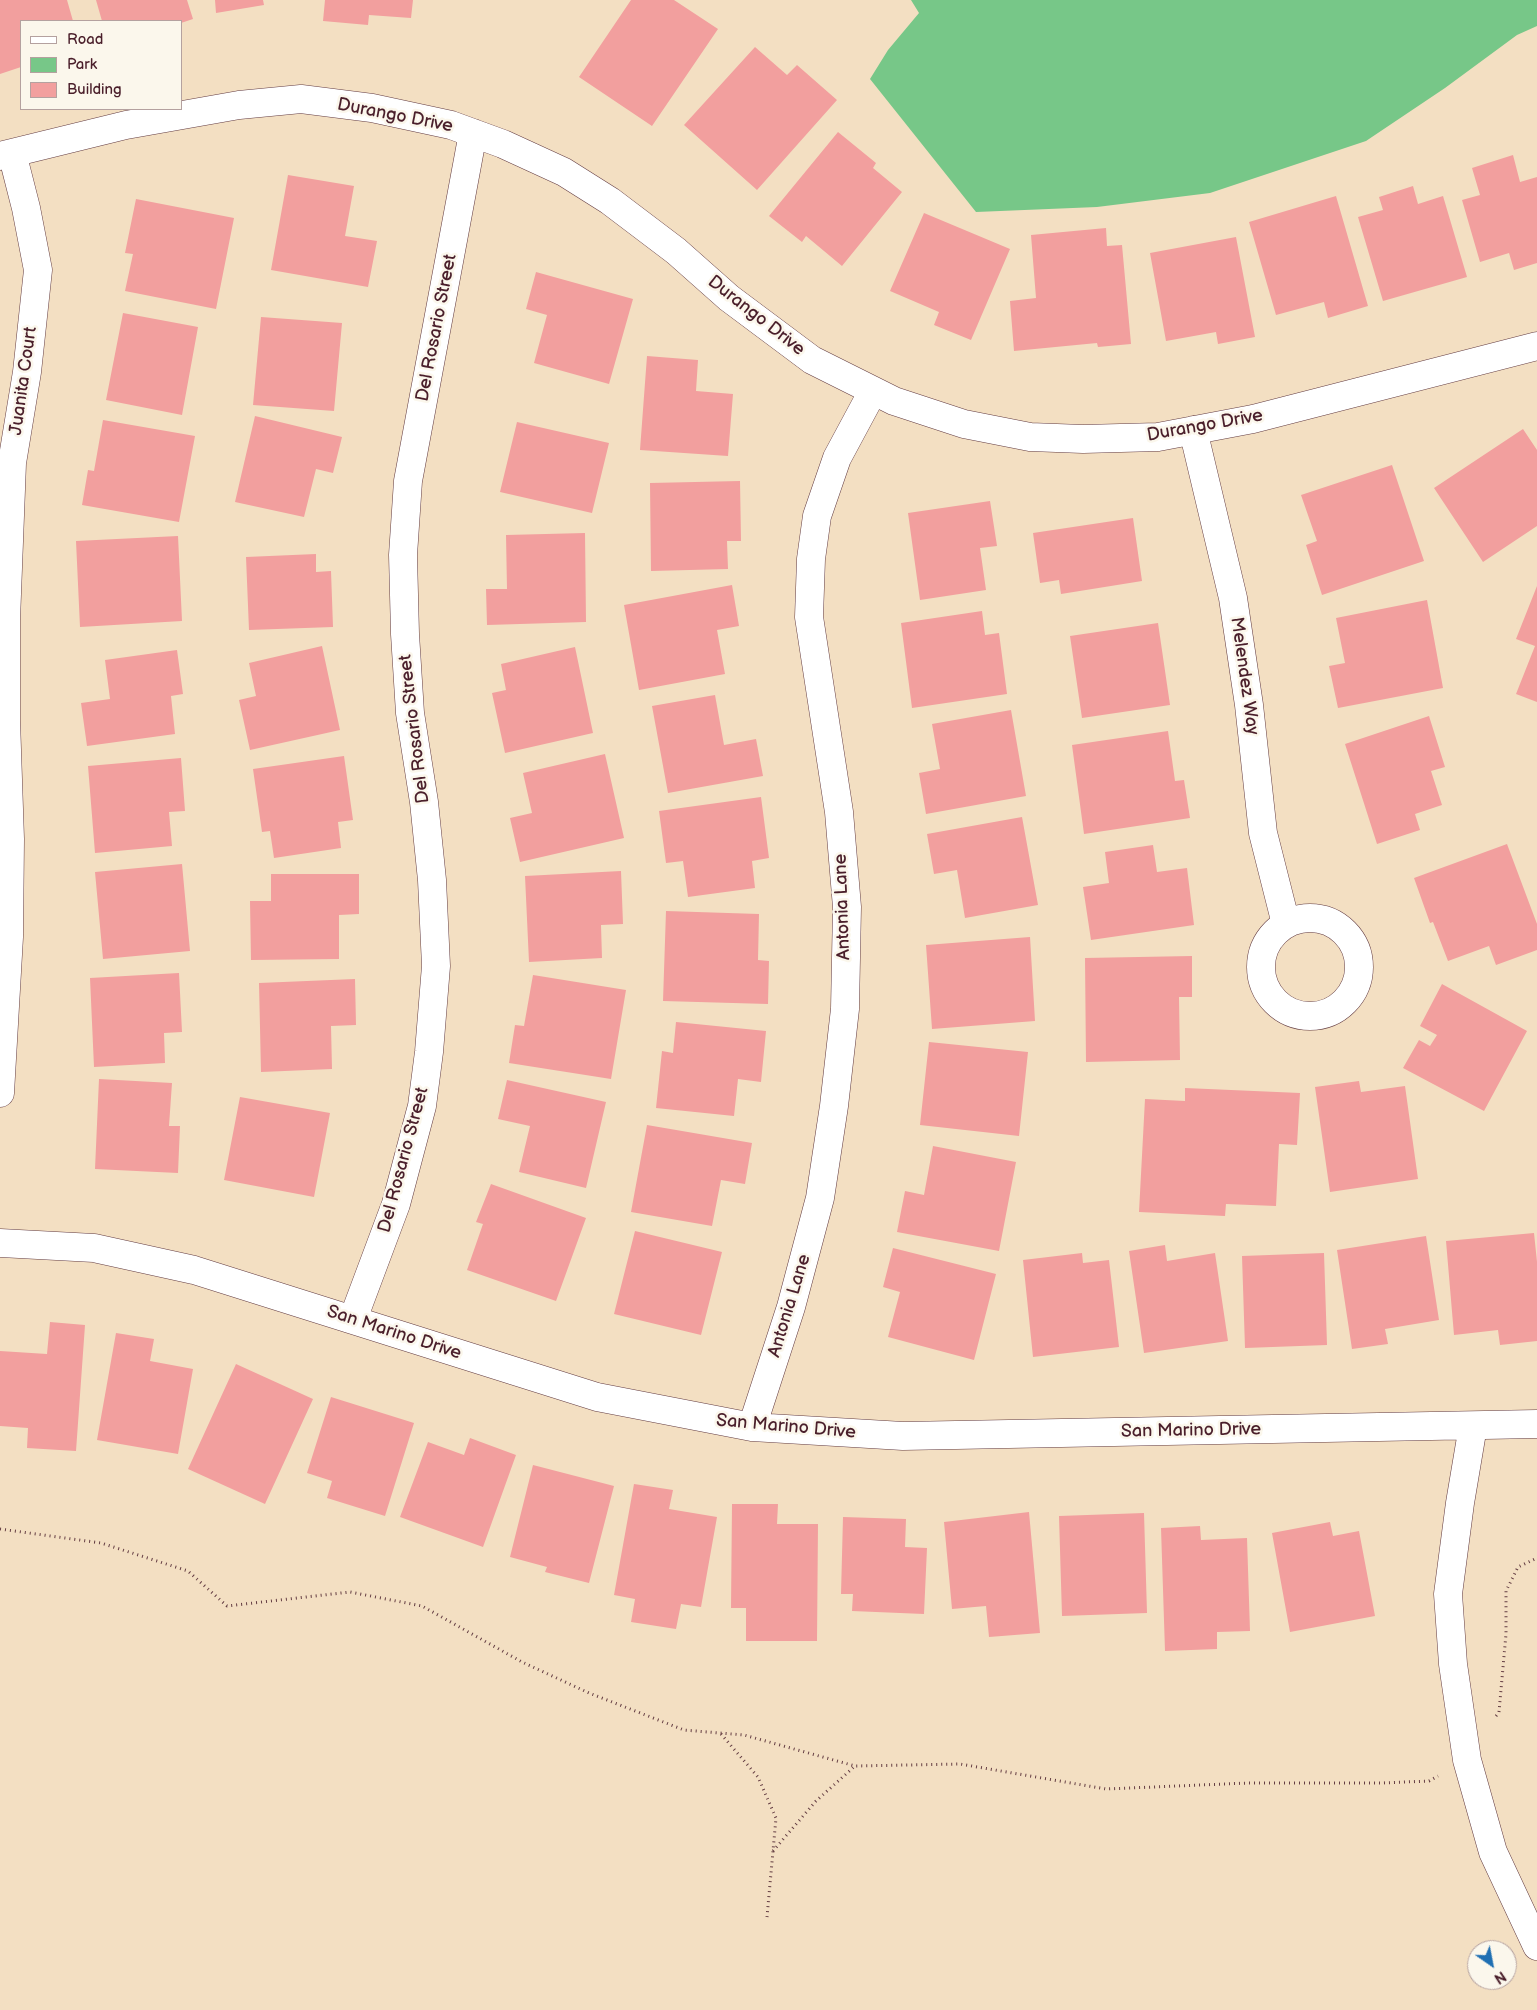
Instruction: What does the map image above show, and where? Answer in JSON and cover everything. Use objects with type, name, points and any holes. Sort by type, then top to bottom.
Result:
[{"type":"street","name":"Durango Drive","points":[[6,154],[126,125],[239,105],[301,99],[372,108],[451,125],[503,144],[564,172],[610,201],[676,251],[729,298],[812,360],[894,401],[964,424],[1030,437],[1083,439],[1158,438],[1253,419],[1537,346]]},
{"type":"street","name":"Del Rosario Street","points":[[353,1320],[396,1204],[422,1106],[429,1052],[436,966],[432,880],[424,802],[410,713],[403,555],[408,481],[473,133]]},
{"type":"street","name":"Juanita Court","points":[[0,1093],[9,936],[10,839],[6,720],[6,620],[12,463],[27,372],[38,270],[26,208],[6,154]]},
{"type":"street","name":"Antonia Lane","points":[[752,1427],[791,1307],[820,1198],[834,1106],[845,1009],[846,907],[839,812],[809,617],[811,560],[818,516],[837,458],[873,390]]},
{"type":"street","name":"Melendez Way","points":[[1193,430],[1232,598],[1249,705],[1263,833],[1286,924]]},
{"type":"street","name":"San Marino Drive","points":[[0,1243],[94,1248],[185,1268],[597,1397],[752,1427],[903,1436],[1537,1424]]},
{"type":"street","points":[[1473,1426],[1448,1594],[1453,1664],[1467,1760],[1493,1852],[1537,1946]]},
{"type":"path","points":[[0,1529],[101,1543],[188,1571],[227,1606],[350,1592],[422,1606],[522,1662],[589,1692],[684,1730],[744,1736],[855,1766],[960,1764],[1106,1789],[1248,1784],[1382,1783],[1429,1780],[1467,1760],[1499,1712],[1506,1634],[1506,1591],[1518,1567],[1537,1558]]},
{"type":"path","points":[[721,1734],[758,1777],[776,1818],[767,1917]]},
{"type":"path","points":[[773,1852],[816,1801],[855,1766]]},
{"type":"green space","points":[[911,0],[1537,0],[1537,26],[1517,35],[1445,88],[1366,141],[1210,193],[1097,207],[976,212],[870,79],[888,50],[919,13]]},
{"type":"building","points":[[0,0],[67,0],[73,20],[20,20],[20,67],[0,74]]},
{"type":"building","points":[[96,0],[187,0],[193,19],[182,23],[182,20],[102,20]]},
{"type":"building","points":[[215,0],[263,0],[264,5],[216,13]]},
{"type":"building","points":[[325,0],[413,0],[411,18],[369,15],[368,25],[323,21]]},
{"type":"building","points":[[631,0],[674,0],[718,29],[652,126],[579,77]]},
{"type":"building","points":[[755,47],[787,75],[797,65],[837,100],[757,190],[684,125]]},
{"type":"building","points":[[838,132],[876,163],[873,168],[902,192],[842,266],[806,236],[802,242],[769,216]]},
{"type":"building","points":[[1513,155],[1520,182],[1537,177],[1537,263],[1514,270],[1509,253],[1480,262],[1462,200],[1480,195],[1472,168]]},
{"type":"building","points":[[288,175],[354,186],[345,236],[377,241],[368,287],[271,270]]},
{"type":"building","points":[[1413,186],[1418,204],[1443,196],[1467,277],[1383,301],[1358,217],[1383,210],[1379,197]]},
{"type":"building","points":[[1336,196],[1368,306],[1328,318],[1324,302],[1276,315],[1249,222]]},
{"type":"building","points":[[136,199],[234,218],[216,309],[125,291],[133,254],[125,253]]},
{"type":"building","points":[[924,213],[1010,249],[971,340],[934,325],[939,312],[890,291]]},
{"type":"building","points":[[1106,228],[1107,246],[1122,245],[1131,344],[1098,347],[1097,343],[1014,351],[1010,301],[1036,298],[1031,235]]},
{"type":"building","points":[[1236,237],[1255,337],[1218,344],[1216,332],[1166,341],[1150,253]]},
{"type":"building","points":[[536,272],[633,299],[609,384],[534,363],[547,315],[526,309]]},
{"type":"building","points":[[123,313],[198,327],[182,415],[106,400]]},
{"type":"building","points":[[261,317],[342,323],[334,411],[253,405]]},
{"type":"building","points":[[647,356],[698,360],[696,391],[733,394],[728,456],[640,450]]},
{"type":"building","points":[[255,416],[342,437],[333,473],[316,469],[304,517],[235,502]]},
{"type":"building","points":[[103,420],[195,436],[179,522],[82,505],[88,470],[94,471]]},
{"type":"building","points":[[517,422],[609,443],[592,513],[500,492]]},
{"type":"building","points":[[1523,429],[1537,450],[1537,526],[1483,562],[1434,488]]},
{"type":"building","points":[[1392,465],[1424,561],[1322,595],[1306,545],[1317,541],[1301,495]]},
{"type":"building","points":[[740,481],[741,541],[727,541],[728,569],[651,571],[650,483]]},
{"type":"building","points":[[990,501],[997,546],[980,548],[986,590],[920,600],[908,513]]},
{"type":"building","points":[[1133,518],[1142,581],[1061,594],[1059,580],[1040,583],[1033,533]]},
{"type":"building","points":[[585,533],[586,622],[487,625],[486,589],[507,589],[506,535]]},
{"type":"building","points":[[178,536],[182,621],[80,627],[76,541]]},
{"type":"building","points":[[316,554],[316,572],[331,571],[333,627],[249,630],[246,557]]},
{"type":"building","points":[[732,585],[739,626],[717,630],[725,674],[639,690],[624,605]]},
{"type":"building","points":[[1537,586],[1537,702],[1516,694],[1535,646],[1516,639]]},
{"type":"building","points":[[1427,600],[1443,688],[1338,708],[1329,666],[1345,663],[1336,618]]},
{"type":"building","points":[[982,611],[985,635],[999,633],[1007,694],[912,708],[901,623]]},
{"type":"building","points":[[1158,623],[1170,705],[1082,718],[1070,636]]},
{"type":"building","points":[[322,646],[340,730],[250,750],[239,700],[256,696],[249,663]]},
{"type":"building","points":[[575,647],[593,733],[505,753],[492,693],[506,690],[501,664]]},
{"type":"building","points":[[177,650],[183,694],[171,696],[175,734],[87,746],[81,703],[110,699],[105,660]]},
{"type":"building","points":[[715,695],[724,745],[756,739],[763,776],[668,793],[652,706]]},
{"type":"building","points":[[1011,710],[1026,796],[926,814],[919,773],[940,769],[932,724]]},
{"type":"building","points":[[1429,716],[1445,767],[1431,771],[1442,805],[1415,814],[1420,830],[1377,844],[1345,744]]},
{"type":"building","points":[[1168,731],[1175,781],[1184,780],[1190,818],[1084,834],[1072,745]]},
{"type":"building","points":[[605,754],[624,838],[520,862],[510,818],[532,813],[523,773]]},
{"type":"building","points":[[344,756],[353,820],[338,822],[341,848],[274,858],[270,831],[262,832],[253,769]]},
{"type":"building","points":[[181,758],[185,811],[169,812],[172,846],[95,853],[88,766]]},
{"type":"building","points":[[761,797],[769,858],[752,861],[755,888],[688,897],[683,861],[666,863],[659,811]]},
{"type":"building","points":[[1022,817],[1038,905],[965,918],[957,870],[934,874],[927,834]]},
{"type":"building","points":[[1507,844],[1537,924],[1537,950],[1496,965],[1489,946],[1448,961],[1433,922],[1430,923],[1414,878]]},
{"type":"building","points":[[1153,845],[1157,872],[1187,868],[1194,925],[1091,940],[1083,887],[1109,883],[1105,852]]},
{"type":"building","points":[[182,864],[190,951],[103,959],[95,872]]},
{"type":"building","points":[[621,871],[623,924],[601,925],[602,958],[529,962],[525,876]]},
{"type":"building","points":[[271,874],[359,874],[359,914],[339,915],[339,959],[251,960],[250,901],[271,901]]},
{"type":"building","points":[[666,911],[759,914],[758,960],[769,961],[768,1004],[663,1001]]},
{"type":"building","points":[[1030,937],[1035,1021],[932,1029],[926,945]]},
{"type":"building","points":[[1192,956],[1192,997],[1179,997],[1180,1060],[1086,1062],[1085,958]]},
{"type":"building","points":[[179,973],[182,1032],[164,1033],[165,1063],[94,1067],[90,978]]},
{"type":"building","points":[[533,975],[626,990],[611,1079],[509,1063],[515,1025],[524,1026]]},
{"type":"building","points":[[355,979],[356,1025],[331,1026],[332,1069],[261,1072],[259,983]]},
{"type":"building","points":[[1442,984],[1527,1031],[1484,1111],[1403,1068],[1419,1040],[1430,1046],[1437,1035],[1420,1026]]},
{"type":"building","points":[[676,1022],[766,1031],[761,1082],[738,1079],[734,1116],[656,1108],[662,1051],[673,1053]]},
{"type":"building","points":[[929,1042],[1028,1052],[1019,1136],[920,1125]]},
{"type":"building","points":[[99,1079],[172,1083],[169,1126],[180,1126],[178,1173],[95,1169]]},
{"type":"building","points":[[507,1080],[606,1102],[586,1188],[519,1172],[530,1126],[498,1119]]},
{"type":"building","points":[[1359,1081],[1361,1092],[1405,1086],[1418,1179],[1330,1192],[1315,1087]]},
{"type":"building","points":[[1185,1088],[1300,1093],[1297,1145],[1279,1144],[1276,1206],[1226,1204],[1225,1216],[1139,1212],[1145,1099],[1185,1101]]},
{"type":"building","points":[[240,1097],[330,1113],[314,1197],[224,1180]]},
{"type":"building","points":[[647,1125],[752,1143],[745,1184],[721,1180],[712,1226],[631,1212]]},
{"type":"building","points":[[933,1146],[1016,1162],[999,1251],[897,1232],[905,1191],[924,1195]]},
{"type":"building","points":[[491,1184],[586,1218],[556,1301],[467,1270],[483,1224],[476,1222]]},
{"type":"building","points":[[635,1231],[722,1252],[701,1335],[614,1314]]},
{"type":"building","points":[[1534,1233],[1537,1262],[1537,1341],[1500,1345],[1498,1330],[1454,1335],[1446,1241]]},
{"type":"building","points":[[1426,1236],[1439,1320],[1385,1329],[1388,1344],[1352,1349],[1337,1250]]},
{"type":"building","points":[[1165,1245],[1167,1261],[1215,1253],[1228,1341],[1144,1353],[1129,1251]]},
{"type":"building","points":[[893,1248],[996,1274],[974,1360],[888,1337],[900,1292],[883,1287]]},
{"type":"building","points":[[1082,1253],[1083,1263],[1109,1260],[1119,1347],[1033,1357],[1023,1260]]},
{"type":"building","points":[[1324,1253],[1327,1345],[1245,1348],[1242,1256]]},
{"type":"building","points":[[50,1322],[85,1325],[76,1451],[27,1448],[28,1428],[0,1426],[0,1351],[47,1354]]},
{"type":"building","points":[[116,1333],[154,1339],[150,1361],[193,1369],[178,1454],[97,1440]]},
{"type":"building","points":[[236,1364],[313,1399],[265,1504],[188,1469]]},
{"type":"building","points":[[331,1397],[414,1423],[385,1516],[327,1498],[332,1481],[307,1473]]},
{"type":"building","points":[[470,1438],[516,1455],[483,1547],[400,1517],[428,1442],[464,1455]]},
{"type":"building","points":[[533,1465],[614,1486],[589,1583],[545,1572],[547,1567],[510,1557]]},
{"type":"building","points":[[634,1484],[673,1490],[669,1509],[717,1517],[701,1607],[681,1604],[676,1629],[631,1622],[635,1599],[614,1595]]},
{"type":"building","points":[[732,1504],[778,1504],[777,1524],[818,1524],[817,1641],[746,1641],[746,1608],[731,1608]]},
{"type":"building","points":[[1029,1512],[1040,1633],[989,1637],[986,1606],[952,1609],[944,1522]]},
{"type":"building","points":[[1144,1513],[1147,1613],[1062,1616],[1059,1516]]},
{"type":"building","points":[[843,1517],[906,1519],[905,1547],[927,1548],[924,1614],[852,1611],[853,1594],[841,1594]]},
{"type":"building","points":[[1330,1522],[1333,1536],[1359,1531],[1375,1616],[1290,1632],[1272,1533]]},
{"type":"building","points":[[1200,1526],[1201,1540],[1247,1538],[1250,1631],[1217,1632],[1217,1649],[1165,1651],[1161,1528]]}]
